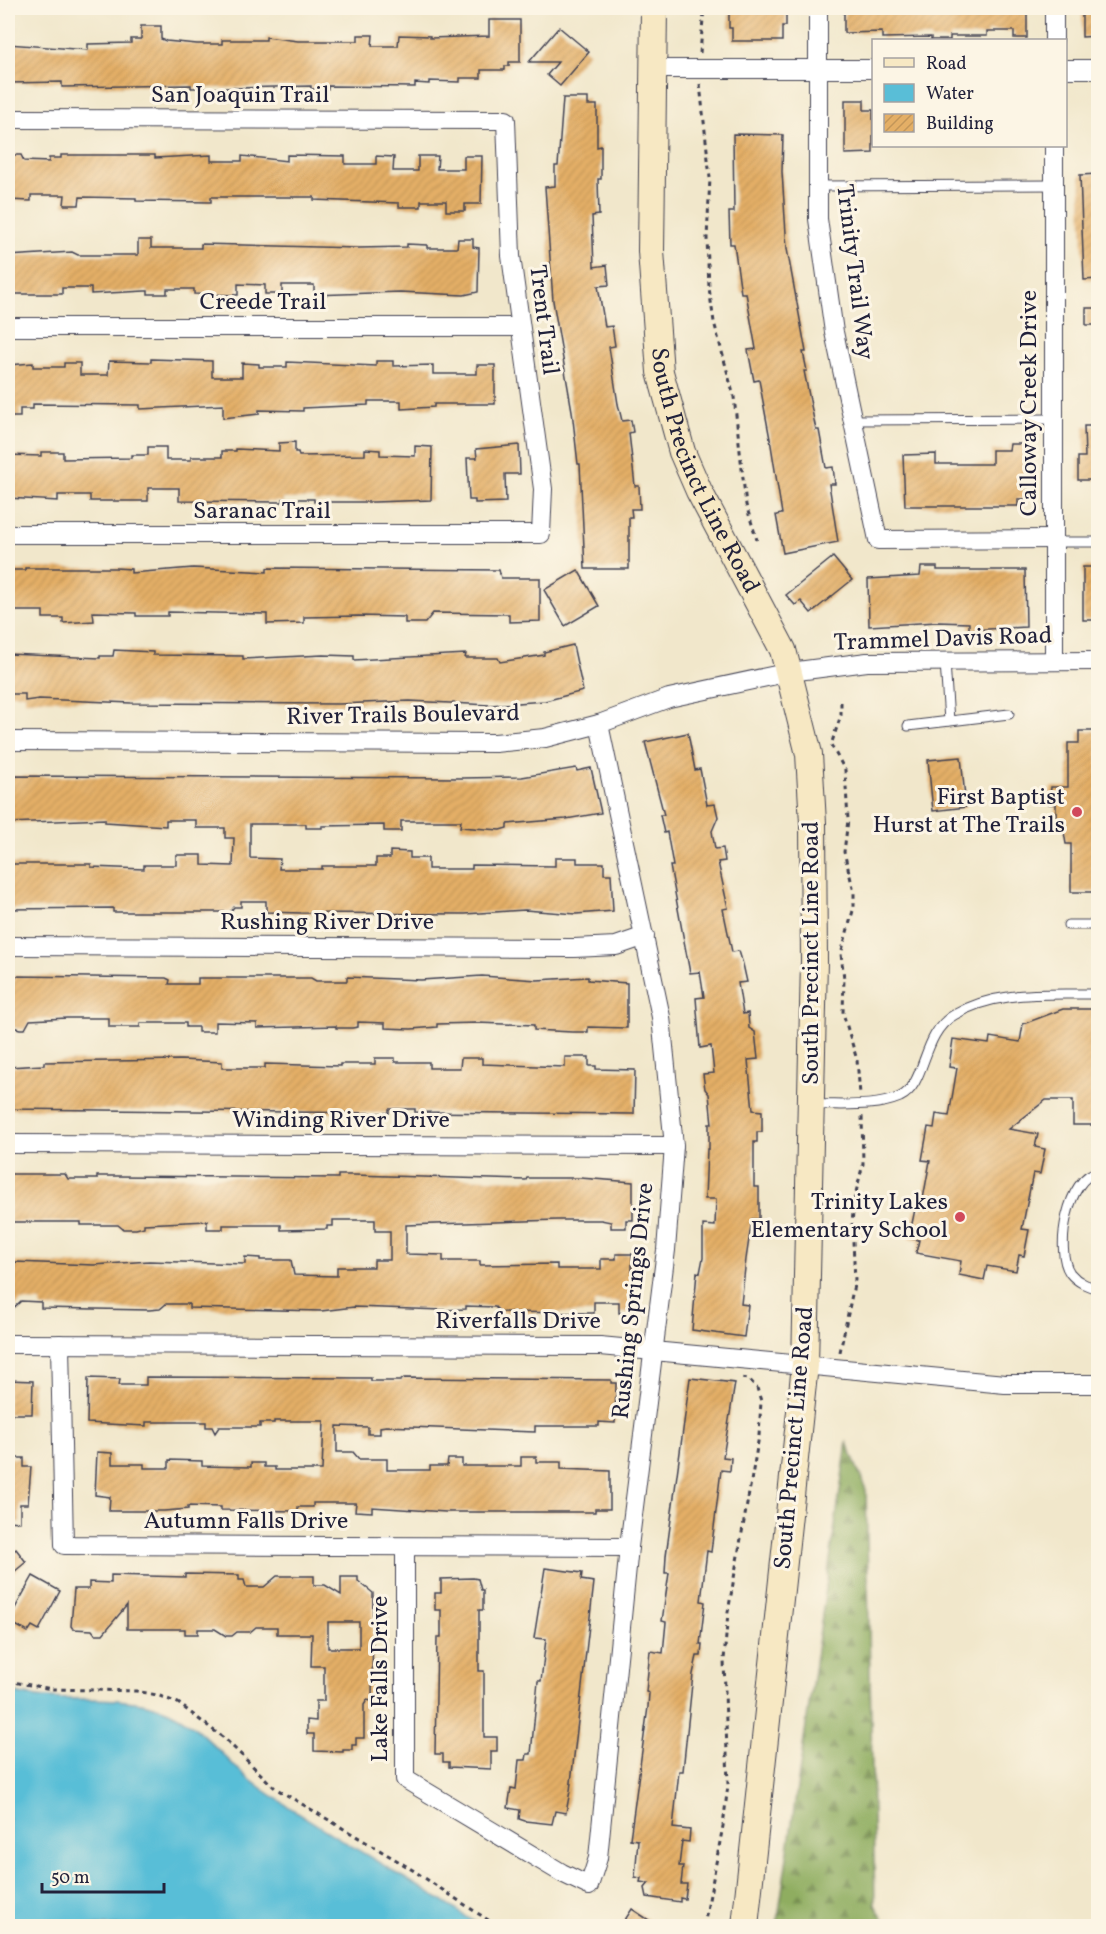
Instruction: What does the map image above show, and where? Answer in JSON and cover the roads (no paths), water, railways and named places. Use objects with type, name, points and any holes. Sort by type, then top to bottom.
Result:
[{"type":"main road","name":"South Precinct Line Road","points":[[654,8],[651,251],[660,372],[686,462],[783,650],[809,754],[813,823],[811,1105],[805,1365],[745,1926]]},
{"type":"street","name":"Trinity Trail Way","points":[[818,8],[818,219],[825,279],[878,540],[1054,541]]},
{"type":"street","points":[[1054,8],[1054,39]]},
{"type":"street","points":[[654,69],[872,69]]},
{"type":"street","points":[[1067,69],[1098,69]]},
{"type":"street","name":"San Joaquin Trail","points":[[8,119],[472,120]]},
{"type":"street","name":"Trent Trail","points":[[472,120],[506,120],[511,256],[543,489],[541,534],[517,535]]},
{"type":"street","name":"Calloway Creek Drive","points":[[1054,147],[1054,661]]},
{"type":"street","name":"Creede Trail","points":[[8,327],[519,327]]},
{"type":"street","name":"Saranac Trail","points":[[8,534],[517,535]]},
{"type":"street","name":"Trammel Davis Road","points":[[790,672],[867,662],[1098,661]]},
{"type":"street","name":"River Trails Boulevard","points":[[8,741],[495,742],[545,738],[599,724],[669,698],[790,672]]},
{"type":"street","name":"Rushing Springs Drive","points":[[589,1886],[598,1858],[629,1547],[654,1350],[674,1146],[661,1017],[599,724]]},
{"type":"street","name":"Rushing River Drive","points":[[8,946],[574,948],[616,946],[645,936]]},
{"type":"street","name":"Winding River Drive","points":[[8,1144],[674,1146]]},
{"type":"street","name":"Riverfalls Drive","points":[[8,1344],[600,1346],[1005,1384],[1098,1384]]},
{"type":"street","name":"Autumn Falls Drive","points":[[60,1344],[64,1545],[629,1547]]},
{"type":"street","name":"Lake Falls Drive","points":[[405,1547],[405,1779],[562,1873],[589,1886]]},
{"type":"lane","points":[[817,186],[1054,185]]},
{"type":"lane","points":[[852,420],[1054,419]]},
{"type":"lane","points":[[1054,541],[1098,542]]},
{"type":"lane","points":[[945,662],[949,721]]},
{"type":"lane","points":[[908,726],[1009,714]]},
{"type":"lane","points":[[1068,926],[1098,925]]},
{"type":"lane","points":[[811,1105],[880,1103],[902,1096],[916,1080],[937,1029],[954,1015],[982,1002],[1015,996],[1098,994]]},
{"type":"lane","points":[[1098,1172],[1080,1181],[1074,1192],[1061,1246],[1070,1273],[1082,1284],[1098,1289]]},
{"type":"water","points":[[8,1691],[45,1698],[143,1703],[175,1714],[200,1732],[245,1776],[284,1804],[480,1926],[8,1926]]},
{"type":"place","name":"First Baptist Hurst at The Trails","points":[[1077,812]]},
{"type":"place","name":"Trinity Lakes Elementary School","points":[[960,1217]]}]
